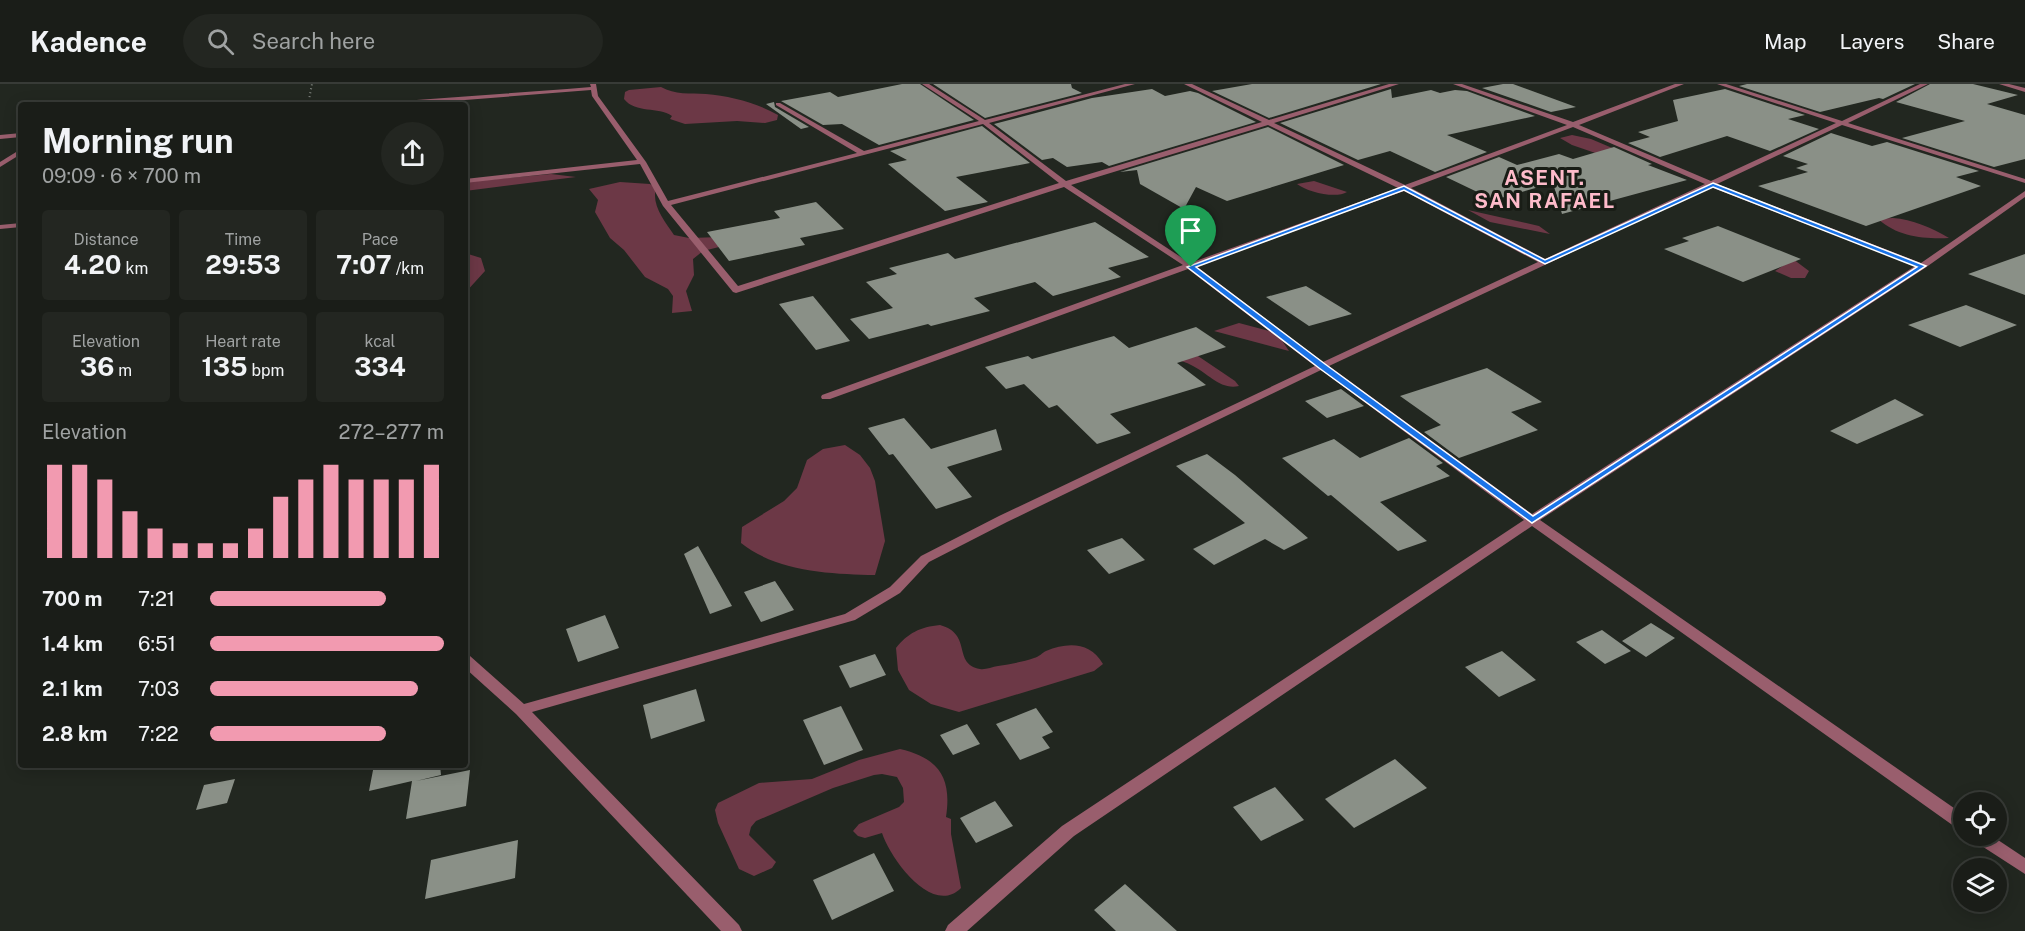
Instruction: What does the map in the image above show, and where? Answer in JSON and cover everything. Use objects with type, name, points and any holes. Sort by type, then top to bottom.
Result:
[{"type":"street","points":[[925,84],[984,122],[1065,184],[1191,267],[1532,520],[1953,816]]},
{"type":"street","points":[[666,204],[984,122],[1109,86],[1132,84]]},
{"type":"street","points":[[1187,84],[1404,188],[1545,262]]},
{"type":"street","points":[[410,102],[594,86],[595,96],[642,162],[666,204],[736,290],[1065,184],[1396,84]]},
{"type":"street","points":[[1456,84],[1574,124],[1713,185],[1922,266]]},
{"type":"street","points":[[826,397],[1191,267],[1681,84]]},
{"type":"street","points":[[1720,84],[2025,181]]},
{"type":"street","points":[[521,710],[850,617],[895,590],[925,559],[1322,366],[1925,84]]},
{"type":"street","points":[[2002,84],[2025,90]]},
{"type":"street","points":[[778,104],[862,153]]},
{"type":"street","points":[[0,137],[18,135]]},
{"type":"street","points":[[0,165],[18,153]]},
{"type":"street","points":[[468,181],[642,162]]},
{"type":"street","points":[[954,931],[1068,831],[1532,520],[1922,266],[2025,193]]},
{"type":"street","points":[[0,227],[18,225]]},
{"type":"street","points":[[468,663],[521,710],[733,931]]},
{"type":"street","points":[[1995,846],[2025,867]]},
{"type":"path","points":[[309,102],[312,84]]},
{"type":"shaded area","points":[[661,87],[677,92],[734,98],[778,115],[777,120],[765,123],[737,121],[685,124],[670,119],[672,116],[666,113],[635,107],[624,99],[625,92],[629,90]]},
{"type":"shaded area","points":[[1572,135],[1591,139],[1617,150],[1607,157],[1572,145],[1560,138]]},
{"type":"shaded area","points":[[551,174],[576,177],[468,191],[468,182]]},
{"type":"shaded area","points":[[1314,181],[1347,192],[1336,195],[1322,194],[1307,190],[1297,184]]},
{"type":"shaded area","points":[[620,182],[650,184],[656,188],[657,207],[674,235],[689,238],[721,237],[719,247],[703,251],[693,259],[694,275],[686,291],[692,311],[672,313],[673,296],[668,289],[645,277],[624,250],[610,238],[595,212],[598,200],[589,189]]},
{"type":"shaded area","points":[[1468,210],[1539,226],[1550,234],[1490,222]]},
{"type":"shaded area","points":[[1893,218],[1922,225],[1949,238],[1912,236],[1894,230],[1878,219]]},
{"type":"shaded area","points":[[468,254],[481,258],[485,271],[468,290]]},
{"type":"shaded area","points":[[1793,259],[1809,271],[1805,278],[1791,278],[1775,271]]},
{"type":"shaded area","points":[[1239,323],[1277,333],[1289,351],[1214,331]]},
{"type":"shaded area","points":[[1195,354],[1239,386],[1220,384],[1193,366],[1171,357]]},
{"type":"shaded area","points":[[845,445],[860,455],[870,468],[875,481],[885,541],[875,575],[841,574],[788,566],[755,553],[741,543],[742,527],[784,501],[797,488],[807,460],[823,449]]},
{"type":"shaded area","points":[[940,625],[950,629],[956,635],[967,661],[980,669],[1025,661],[1054,648],[1070,645],[1092,651],[1103,664],[1094,671],[959,712],[931,704],[909,690],[898,670],[896,648],[915,632],[926,627]]},
{"type":"shaded area","points":[[900,749],[933,764],[944,781],[947,791],[946,817],[951,819],[951,834],[961,888],[950,895],[938,895],[925,890],[903,869],[882,833],[865,838],[853,831],[859,824],[899,807],[904,802],[903,788],[897,777],[882,774],[833,788],[756,821],[749,835],[776,862],[772,868],[754,876],[739,869],[718,823],[715,810],[718,803],[759,783],[812,779],[859,760]]},
{"type":"building","points":[[902,84],[920,84],[974,120],[879,145],[842,124],[823,125],[781,101],[830,92],[838,97]]},
{"type":"building","points":[[933,84],[1071,84],[1072,88],[1082,93],[985,118]]},
{"type":"building","points":[[1252,84],[1381,84],[1269,118],[1212,91]]},
{"type":"building","points":[[1513,84],[1576,107],[1551,112],[1482,88]]},
{"type":"building","points":[[1747,84],[1915,84],[1883,99],[1820,112],[1739,86]]},
{"type":"building","points":[[1930,84],[1973,84],[2018,95],[1987,104],[2025,115],[2025,159],[1994,167],[1902,138],[1965,121],[1896,102]]},
{"type":"building","points":[[1152,89],[1165,96],[1190,91],[1198,93],[1256,122],[1109,166],[1102,162],[1067,167],[1053,158],[1042,160],[994,124],[1092,98]]},
{"type":"building","points":[[1391,89],[1392,98],[1431,90],[1440,93],[1455,90],[1467,91],[1535,116],[1447,135],[1487,152],[1435,172],[1390,151],[1358,160],[1280,123]]},
{"type":"building","points":[[1725,89],[1805,115],[1788,119],[1819,129],[1770,151],[1727,136],[1660,157],[1628,143],[1650,137],[1638,132],[1678,121],[1673,100]]},
{"type":"building","points":[[774,102],[775,107],[809,127],[801,129],[766,104]]},
{"type":"building","points":[[982,126],[1030,163],[956,177],[988,202],[945,211],[888,164],[907,160],[890,151]]},
{"type":"building","points":[[1268,127],[1344,165],[1227,201],[1196,187],[1184,209],[1140,184],[1137,170],[1120,172]]},
{"type":"building","points":[[1831,133],[1872,146],[1887,142],[1979,171],[1956,177],[1981,186],[1866,226],[1758,186],[1808,172],[1796,168],[1808,164],[1783,156]]},
{"type":"building","points":[[1614,147],[1652,164],[1648,165],[1687,180],[1562,214],[1553,183],[1494,200],[1446,177],[1499,157],[1517,165],[1559,154],[1573,159]]},
{"type":"building","points":[[816,202],[844,229],[800,238],[805,245],[729,261],[707,232],[780,218],[774,211]]},
{"type":"building","points":[[1095,222],[1149,257],[1108,268],[1121,277],[1053,296],[1035,282],[974,298],[990,311],[869,339],[850,319],[893,308],[866,282],[897,274],[889,268],[948,253],[955,259]]},
{"type":"building","points":[[1718,226],[1801,259],[1743,282],[1664,249],[1689,241],[1682,238]]},
{"type":"building","points":[[2025,254],[2025,295],[1968,274]]},
{"type":"building","points":[[1306,286],[1352,314],[1309,326],[1266,297]]},
{"type":"building","points":[[813,296],[850,341],[816,350],[779,304]]},
{"type":"building","points":[[1966,305],[2017,325],[1960,347],[1908,325]]},
{"type":"building","points":[[1196,327],[1226,347],[1177,363],[1206,385],[1110,414],[1131,433],[1097,444],[1057,405],[1049,408],[1024,384],[1006,389],[985,367],[1028,356],[1032,359],[1114,336],[1129,348]]},
{"type":"building","points":[[1487,368],[1542,402],[1511,412],[1538,430],[1459,458],[1424,432],[1441,425],[1400,396]]},
{"type":"building","points":[[1341,389],[1364,406],[1327,418],[1305,401]]},
{"type":"building","points":[[1895,399],[1924,415],[1857,444],[1830,431]]},
{"type":"building","points":[[904,418],[931,449],[996,429],[1002,450],[947,467],[972,497],[936,509],[893,454],[889,455],[868,428]]},
{"type":"building","points":[[1409,438],[1443,463],[1436,466],[1450,476],[1380,502],[1427,541],[1398,551],[1282,458],[1334,439],[1360,458]]},
{"type":"building","points":[[1207,454],[1308,538],[1284,550],[1265,539],[1214,565],[1193,549],[1245,523],[1176,466]]},
{"type":"building","points":[[1122,538],[1145,560],[1109,574],[1087,550]]},
{"type":"building","points":[[698,546],[732,606],[710,614],[684,554]]},
{"type":"building","points":[[775,581],[794,610],[761,622],[744,592]]},
{"type":"building","points":[[605,615],[619,648],[578,662],[566,629]]},
{"type":"building","points":[[1651,623],[1675,638],[1646,657],[1622,641]]},
{"type":"building","points":[[1602,630],[1631,651],[1605,664],[1576,642]]},
{"type":"building","points":[[1502,651],[1536,680],[1499,697],[1465,667]]},
{"type":"building","points":[[875,654],[886,675],[850,688],[839,666]]},
{"type":"building","points":[[696,689],[705,721],[651,739],[643,705]]},
{"type":"building","points":[[841,706],[863,750],[824,765],[803,720]]},
{"type":"building","points":[[1036,708],[1053,732],[1042,737],[1050,748],[1020,760],[996,724]]},
{"type":"building","points":[[967,724],[980,744],[953,755],[940,735]]},
{"type":"building","points":[[1395,759],[1427,788],[1354,828],[1325,799]]},
{"type":"building","points":[[373,768],[440,768],[441,775],[416,781],[470,770],[466,806],[406,819],[412,781],[369,791]]},
{"type":"building","points":[[235,779],[227,803],[196,810],[204,785]]},
{"type":"building","points":[[1275,787],[1304,820],[1261,841],[1233,807]]},
{"type":"building","points":[[995,801],[1013,826],[976,843],[960,818]]},
{"type":"building","points":[[518,840],[515,878],[425,899],[431,860]]},
{"type":"building","points":[[874,853],[894,891],[832,920],[813,880]]},
{"type":"building","points":[[1125,884],[1177,931],[1116,931],[1094,910]]},
{"type":"district","name":"ASENT. SAN RAFAEL","points":[[1545,190]]},
{"type":"route","points":[[1713,185],[1922,266],[1532,520],[1191,267],[1404,188],[1545,262],[1713,185]]}]
